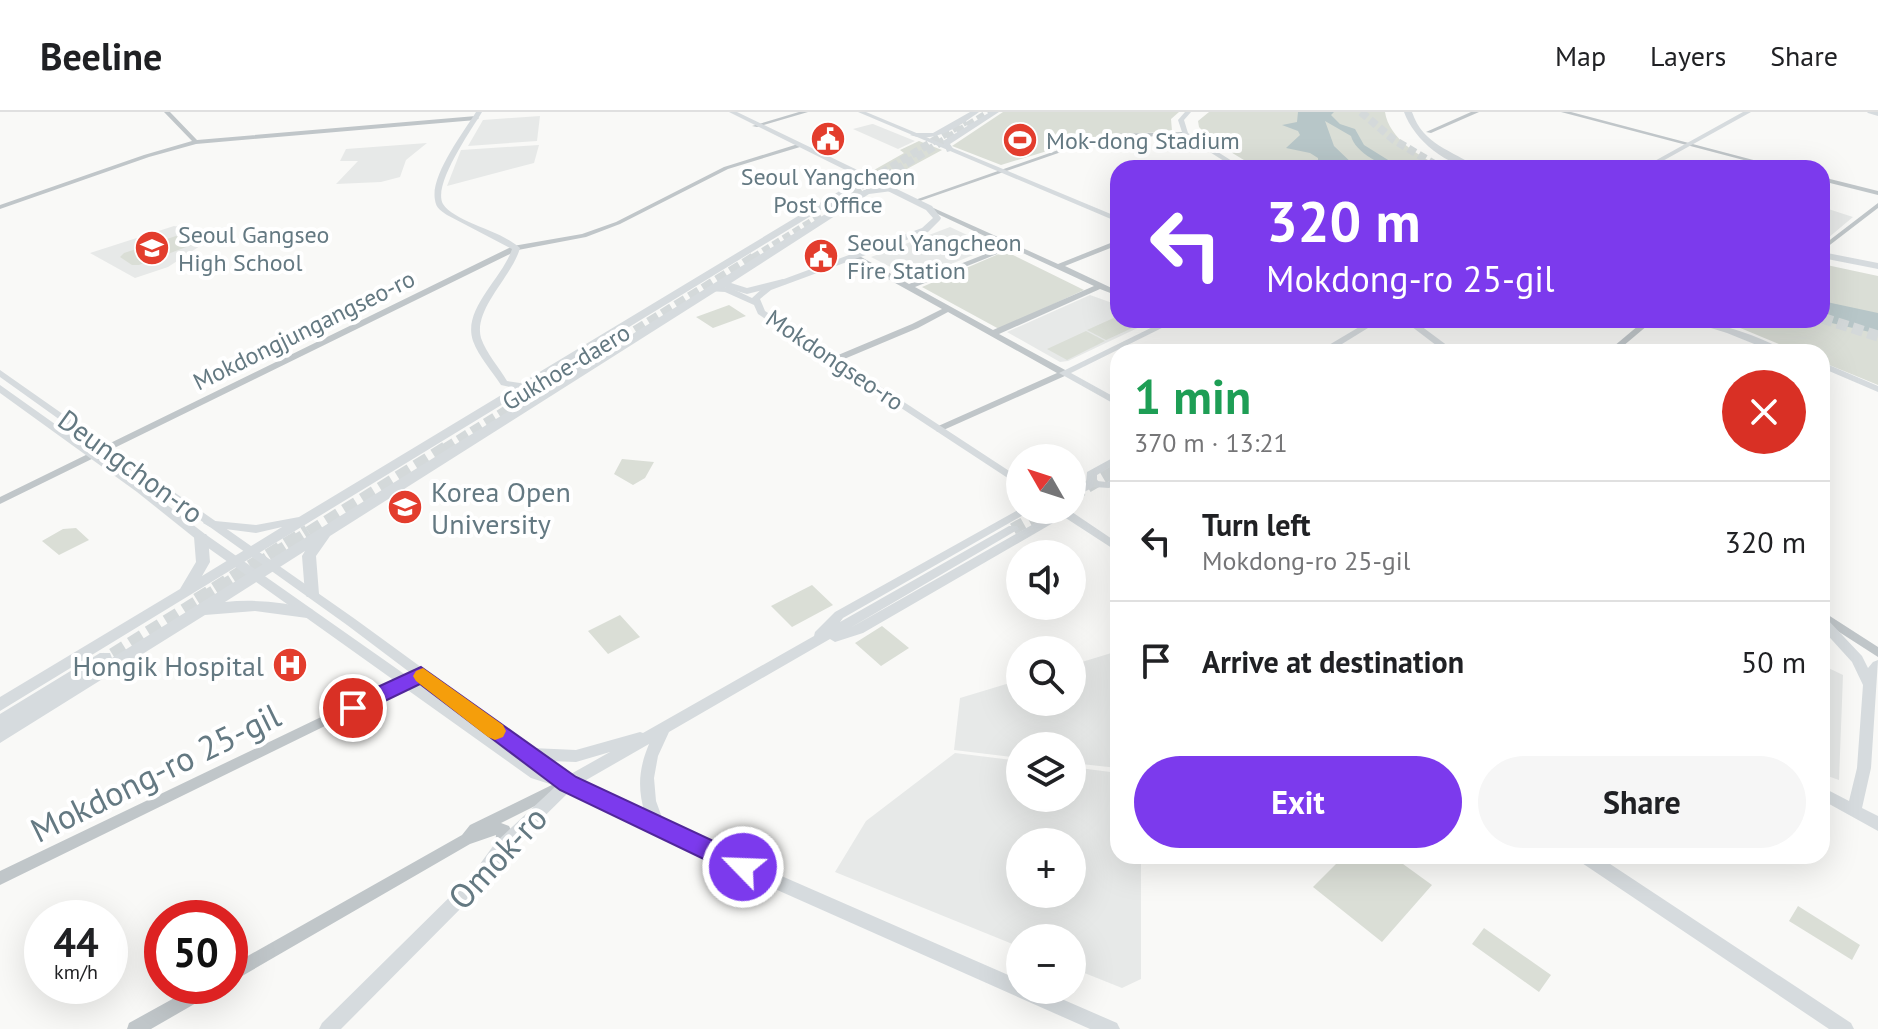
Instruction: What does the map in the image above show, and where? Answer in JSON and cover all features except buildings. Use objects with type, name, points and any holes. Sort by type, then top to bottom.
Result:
[{"type":"main road","points":[[732,112],[755,126],[929,208]]},
{"type":"main road","points":[[861,112],[1110,217]]},
{"type":"main road","points":[[950,150],[946,143],[975,112]]},
{"type":"main road","points":[[969,121],[984,112]]},
{"type":"main road","points":[[914,135],[934,135],[995,112]]},
{"type":"main road","points":[[1188,112],[1181,120],[1185,134],[1227,160]]},
{"type":"main road","points":[[1405,112],[1433,148],[1452,160]]},
{"type":"main road","points":[[1660,160],[1748,112]]},
{"type":"main road","points":[[1870,112],[1878,114]]},
{"type":"main road","points":[[478,115],[441,179],[436,197],[440,207],[516,248],[507,274],[484,301],[475,327],[477,339],[509,396]]},
{"type":"main road","points":[[1433,148],[1459,160]]},
{"type":"main road","points":[[312,594],[309,556],[321,538],[341,520],[727,279],[834,205],[857,184],[856,174]]},
{"type":"main road","points":[[210,523],[256,529],[315,514],[834,205],[867,192],[889,189]]},
{"type":"main road","name":"Gukhoe-daero","points":[[301,533],[834,205]]},
{"type":"main road","name":"Mokdongseo-ro","points":[[929,208],[937,218],[931,226],[763,290],[755,303],[761,312],[1006,474]]},
{"type":"main road","points":[[1830,254],[1878,265]]},
{"type":"main road","points":[[727,279],[726,285],[745,291],[783,282]]},
{"type":"main road","points":[[711,289],[726,289],[755,303]]},
{"type":"main road","points":[[1124,344],[1157,328]]},
{"type":"main road","points":[[1337,344],[1364,328]]},
{"type":"main road","points":[[1418,328],[1440,344]]},
{"type":"main road","points":[[1718,328],[1764,344]]},
{"type":"main road","points":[[1734,328],[1772,344]]},
{"type":"main road","points":[[1334,344],[1342,341]]},
{"type":"main road","points":[[1339,344],[1342,341]]},
{"type":"main road","points":[[1064,373],[1110,351]]},
{"type":"main road","points":[[1830,371],[1878,392]]},
{"type":"main road","name":"Deungchon-ro","points":[[0,373],[312,594],[415,678]]},
{"type":"main road","points":[[1064,373],[1110,399]]},
{"type":"main road","points":[[504,383],[520,386],[532,383]]},
{"type":"main road","name":"Deungchon-ro","points":[[0,388],[307,613],[415,678]]},
{"type":"main road","points":[[1092,484],[1091,474],[1110,463]]},
{"type":"main road","points":[[1086,487],[1092,484],[1110,484]]},
{"type":"main road","points":[[0,722],[301,533],[315,514]]},
{"type":"main road","points":[[0,713],[301,533],[341,520]]},
{"type":"main road","name":"Omok-ro","points":[[328,1029],[478,880],[502,847],[568,783],[813,644],[1011,524]]},
{"type":"main road","points":[[1030,531],[1031,524]]},
{"type":"main road","name":"Omok-ro","points":[[813,644],[858,630],[1042,524]]},
{"type":"main road","points":[[1082,524],[1110,543]]},
{"type":"main road","points":[[196,598],[198,574],[203,562],[201,537]]},
{"type":"main road","points":[[0,736],[196,598]]},
{"type":"main road","points":[[0,705],[196,598],[269,604],[307,613]]},
{"type":"main road","points":[[1830,627],[1857,659],[1870,685]]},
{"type":"main road","points":[[1854,811],[1864,768],[1870,685],[1872,673],[1878,665]]},
{"type":"main road","points":[[415,678],[568,783],[658,827],[1006,983]]},
{"type":"main road","points":[[415,678],[536,774],[568,783]]},
{"type":"main road","points":[[524,753],[576,756],[657,732]]},
{"type":"main road","points":[[657,732],[646,772],[650,810],[658,827]]},
{"type":"main road","points":[[1830,798],[1878,824]]},
{"type":"main road","points":[[1597,864],[1845,1029]]},
{"type":"main road","points":[[1053,1004],[1111,1029]]},
{"type":"main road","points":[[1078,1015],[1092,1029]]},
{"type":"street","points":[[167,112],[196,142]]},
{"type":"street","points":[[755,126],[805,112]]},
{"type":"street","points":[[1429,132],[1476,112]]},
{"type":"street","points":[[1564,112],[1751,160]]},
{"type":"street","points":[[0,207],[151,152],[196,142],[478,115]]},
{"type":"street","points":[[915,201],[1098,139],[1185,134]]},
{"type":"street","name":"Mokdongjungangseo-ro","points":[[0,501],[516,248],[584,236],[604,229],[726,168],[798,146]]},
{"type":"street","points":[[1830,181],[1878,193]]},
{"type":"street","points":[[1830,245],[1878,205]]},
{"type":"street","points":[[929,208],[1110,290]]},
{"type":"street","points":[[1063,269],[1061,265],[1110,245]]},
{"type":"street","points":[[908,287],[1012,246]]},
{"type":"street","points":[[853,256],[1064,373]]},
{"type":"street","points":[[992,334],[1100,286]]},
{"type":"street","points":[[834,360],[948,309]]},
{"type":"street","points":[[1621,344],[1640,328]]},
{"type":"street","points":[[939,429],[948,428],[1064,373]]},
{"type":"street","points":[[1830,623],[1878,653]]},
{"type":"street","name":"Mokdong-ro 25-gil","points":[[0,878],[415,678]]},
{"type":"street","points":[[467,839],[475,829],[568,783]]},
{"type":"street","points":[[248,965],[467,839],[499,828],[504,830],[502,847]]},
{"type":"street","points":[[135,1029],[179,1004]]},
{"type":"shaded area","name":"Mok-dong Stadium","points":[[1003,112],[1179,112],[1171,119],[1172,131],[1093,137],[1001,165],[952,146]]},
{"type":"shaded area","points":[[1209,112],[1385,112],[1399,139],[1429,160],[1244,160],[1211,140],[1199,127],[1198,121]]},
{"type":"shaded area","points":[[1298,112],[1334,112],[1331,115],[1340,124],[1355,129],[1364,145],[1388,160],[1371,158],[1358,148],[1351,136],[1325,121],[1334,146],[1349,160],[1318,160],[1310,153],[1286,148],[1300,135],[1298,131],[1282,125],[1297,122]]},
{"type":"shaded area","points":[[540,116],[537,141],[468,146],[483,120]]},
{"type":"shaded area","points":[[872,124],[915,141],[898,149],[853,129]]},
{"type":"shaded area","points":[[919,141],[942,150],[905,170],[886,169],[874,177],[867,174],[904,153],[900,150]]},
{"type":"shaded area","points":[[427,143],[406,160],[400,177],[381,182],[336,184],[358,161],[340,161],[346,149]]},
{"type":"shaded area","points":[[539,145],[534,163],[447,186],[461,150]]},
{"type":"shaded area","points":[[1830,210],[1853,217],[1830,236]]},
{"type":"shaded area","name":"Seoul Gangseo High School","points":[[174,226],[197,230],[229,227],[168,267],[135,278],[90,253]]},
{"type":"shaded area","points":[[950,227],[993,247],[914,279],[871,257]]},
{"type":"shaded area","points":[[176,236],[194,244],[139,265],[132,265],[120,257],[124,253]]},
{"type":"shaded area","points":[[1001,253],[1009,253],[1084,290],[999,329],[922,287]]},
{"type":"shaded area","points":[[1830,266],[1878,276],[1878,385],[1830,365],[1830,344],[1779,344],[1740,328],[1830,328]]},
{"type":"shaded area","points":[[1090,295],[1110,302],[1110,328],[1138,328],[1060,362],[1007,332]]},
{"type":"shaded area","points":[[1830,303],[1878,313],[1878,334],[1830,323]]},
{"type":"shaded area","points":[[729,305],[746,316],[713,328],[696,317]]},
{"type":"shaded area","points":[[1110,320],[1110,328],[1132,328],[1106,340],[1087,330]]},
{"type":"shaded area","points":[[1086,331],[1105,341],[1067,360],[1047,349]]},
{"type":"shaded area","points":[[622,459],[654,462],[645,478],[633,485],[614,474]]},
{"type":"shaded area","points":[[76,528],[89,540],[59,555],[42,541],[63,529]]},
{"type":"shaded area","points":[[812,585],[833,605],[792,627],[771,606]]},
{"type":"shaded area","points":[[620,615],[640,637],[608,654],[588,631]]},
{"type":"shaded area","points":[[882,626],[909,648],[881,666],[855,643]]},
{"type":"shaded area","points":[[1110,653],[1110,767],[1086,765],[1086,732],[1006,732],[1006,756],[954,750],[960,698],[1006,684],[1006,716],[1086,716],[1086,661]]},
{"type":"shaded area","points":[[1830,669],[1843,675],[1839,780],[1830,777]]},
{"type":"shaded area","points":[[955,753],[1006,759],[1006,812],[1086,812],[1086,769],[1110,772],[1110,864],[1141,864],[1141,979],[1122,988],[1086,974],[1086,924],[1006,924],[1006,941],[835,872],[866,821]]},
{"type":"shaded area","points":[[1336,864],[1403,864],[1432,885],[1382,942],[1313,887]]},
{"type":"shaded area","points":[[1798,906],[1860,945],[1852,960],[1789,921]]},
{"type":"shaded area","points":[[1484,928],[1551,975],[1539,992],[1472,944]]},
{"type":"tunnel","points":[[753,258],[990,112]]},
{"type":"tunnel","points":[[1361,112],[1394,140],[1428,160]]},
{"type":"tunnel","points":[[830,205],[966,121]]},
{"type":"tunnel","points":[[445,449],[757,256]]},
{"type":"tunnel","points":[[1830,321],[1878,336]]},
{"type":"tunnel","points":[[95,666],[448,447]]},
{"type":"tunnel","points":[[1086,488],[1110,474]]},
{"type":"tunnel","points":[[1013,529],[1022,524]]},
{"type":"tunnel","points":[[197,600],[308,531]]},
{"type":"slow traffic","points":[[423,676],[495,731]]},
{"type":"place","name":"Seoul Yangcheon Post Office","points":[[828,139]]},
{"type":"place","name":"Mok-dong Stadium","points":[[1020,140]]},
{"type":"place","name":"Seoul Gangseo High School","points":[[152,248]]},
{"type":"place","name":"Seoul Yangcheon Fire Station","points":[[821,256]]},
{"type":"place","name":"Korea Open University","points":[[405,507]]},
{"type":"place","name":"Hongik Hospital","points":[[290,665]]},
{"type":"route","points":[[353,708],[421,674],[568,783],[743,867]]}]
